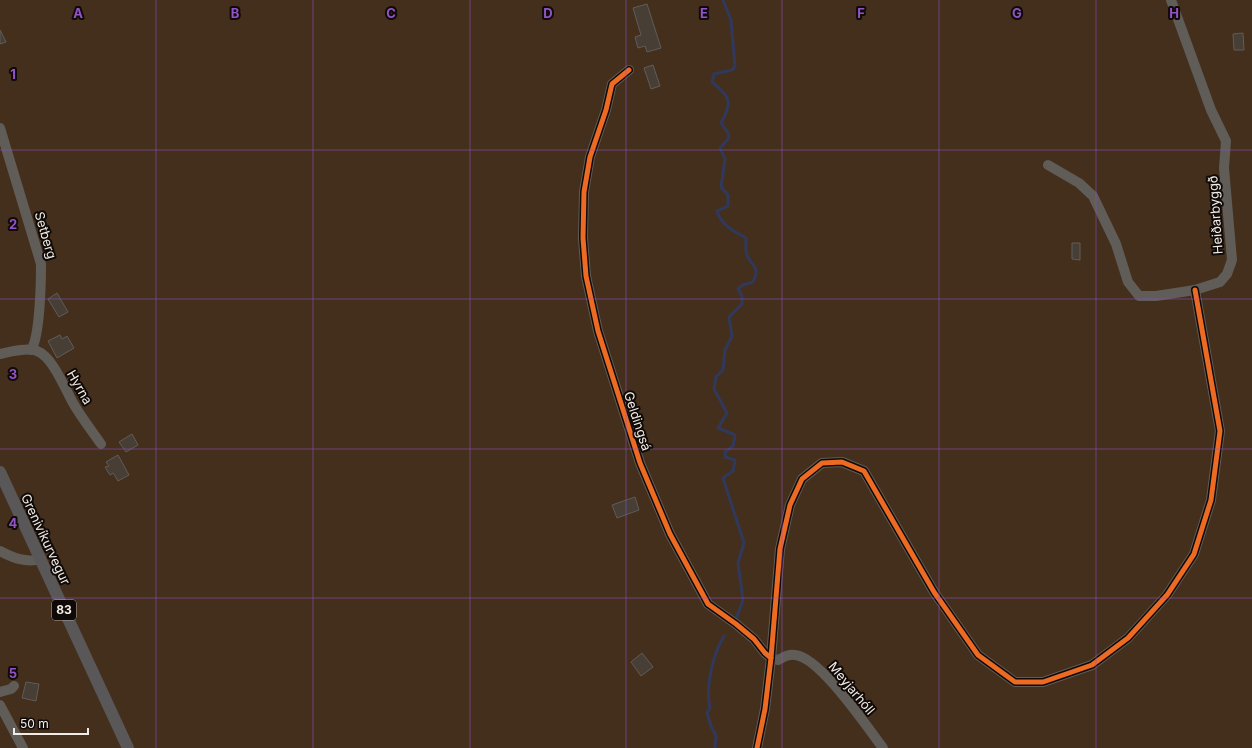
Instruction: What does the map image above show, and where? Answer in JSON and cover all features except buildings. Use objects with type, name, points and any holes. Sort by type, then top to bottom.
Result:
[{"type":"main road","name":"Grenivíkurvegur","points":[[0,472],[128,748]]},
{"type":"street","name":"Heiðarbyggð","points":[[1048,165],[1080,183],[1093,196],[1116,244],[1128,282],[1138,296],[1156,296],[1195,290],[1220,282],[1227,274],[1232,260],[1224,168],[1226,141],[1211,110],[1171,0]]},
{"type":"street","name":"Geldingsá","points":[[629,70],[612,84],[606,110],[590,157],[584,192],[583,238],[586,276],[598,332],[640,463],[673,540],[708,604],[754,639],[764,653],[771,658]]},
{"type":"street","name":"Setberg","points":[[0,128],[41,264],[36,336],[34,345],[30,350]]},
{"type":"street","points":[[757,748],[765,709],[771,658],[780,549],[790,505],[802,479],[822,463],[842,462],[864,471],[934,592],[978,655],[1014,682],[1043,682],[1092,665],[1128,638],[1167,595],[1194,554],[1211,500],[1220,431],[1195,290]]},
{"type":"street","points":[[0,354],[30,350]]},
{"type":"street","name":"Hyrna","points":[[30,350],[36,350],[46,356],[55,369],[74,404],[101,444]]},
{"type":"street","points":[[0,551],[25,561],[32,562],[41,559]]},
{"type":"street","name":"Meyjarhóll","points":[[771,658],[778,660],[787,655],[797,654],[821,669],[846,698],[882,748]]},
{"type":"street","points":[[0,692],[11,689],[14,686]]},
{"type":"street","points":[[0,705],[23,748]]},
{"type":"shaded area","points":[[0,0],[1252,0],[1252,748],[0,748]]},
{"type":"waterway","points":[[723,0],[731,20],[735,66],[732,70],[714,74],[712,82],[723,91],[728,100],[727,110],[721,123],[728,133],[729,138],[720,148],[725,159],[721,187],[728,195],[728,206],[717,211],[725,224],[746,238],[746,253],[756,269],[753,282],[743,285],[738,289],[742,296],[742,304],[729,317],[732,336],[725,350],[723,370],[716,377],[714,389],[727,413],[718,428],[735,435],[733,446],[725,452],[725,457],[735,460],[733,471],[723,478],[744,543],[738,563],[743,600],[736,619]]},
{"type":"waterway","points":[[715,748],[716,736],[707,713],[710,708],[709,681],[713,661],[724,636]]},
{"type":"cycle path","points":[[629,70],[612,84],[606,110],[590,157],[584,192],[583,238],[586,276],[598,331],[640,463],[670,534],[708,604],[754,639],[771,658],[765,709],[757,748]]},
{"type":"cycle path","points":[[771,658],[780,549],[790,505],[802,479],[822,463],[842,462],[864,471],[934,592],[978,655],[1015,682],[1043,682],[1092,665],[1128,638],[1167,595],[1194,554],[1211,500],[1220,431],[1195,290]]}]
